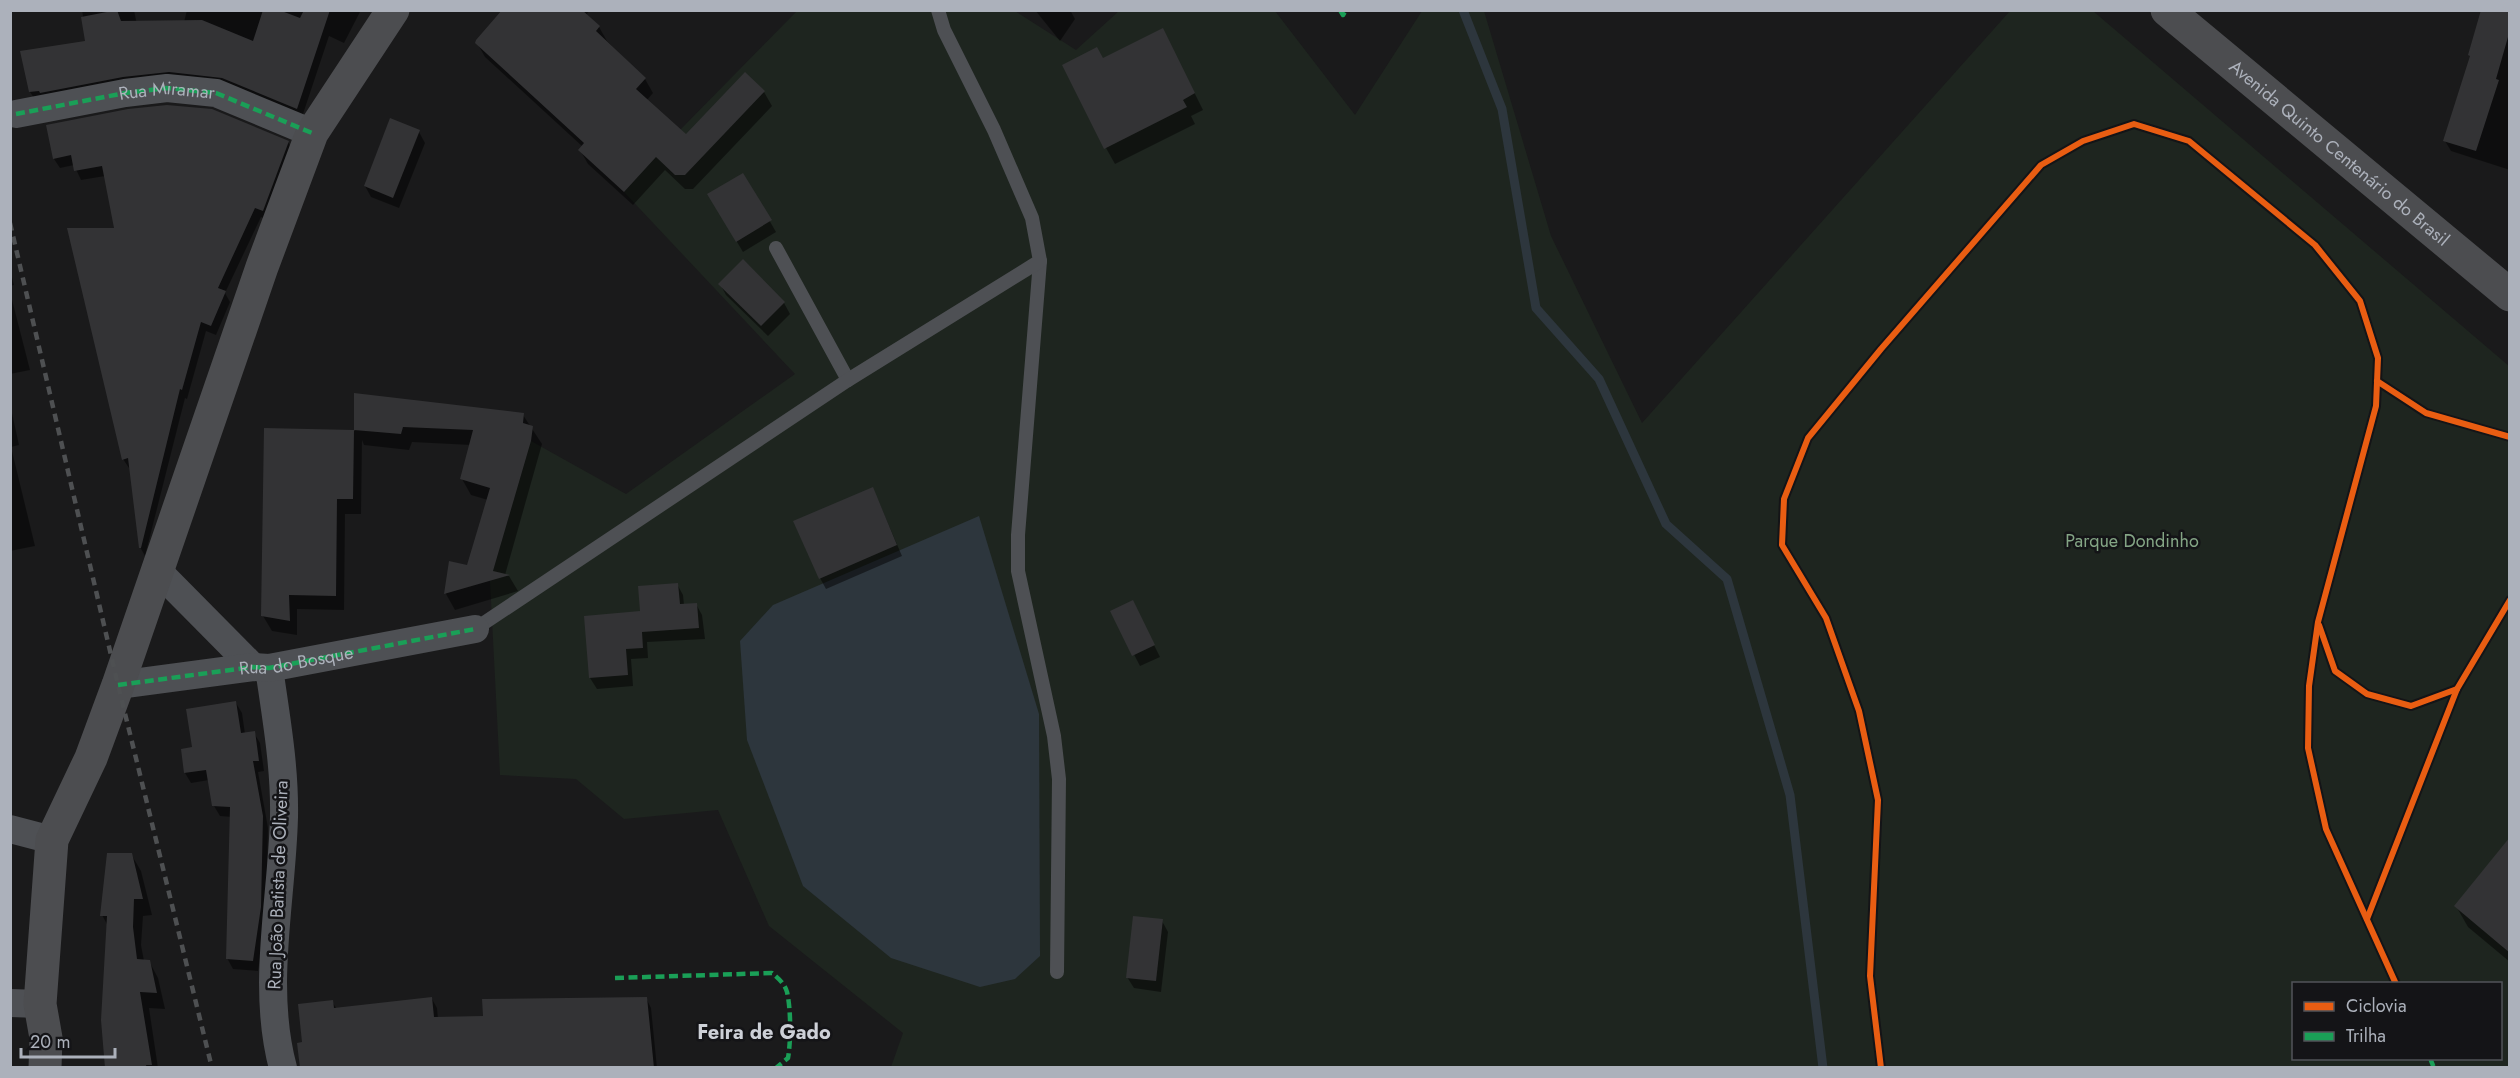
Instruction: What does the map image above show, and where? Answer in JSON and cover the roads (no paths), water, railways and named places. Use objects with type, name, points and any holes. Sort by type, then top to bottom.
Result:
[{"type":"main road","points":[[45,1068],[46,1038],[25,1004],[52,840],[91,758],[118,685],[156,569],[262,267],[312,133],[393,10]]},
{"type":"main road","name":"Avenida Quinto Centenário do Brasil","points":[[2167,10],[2510,295]]},
{"type":"street","name":"Rua Miramar","points":[[16,114],[125,93],[167,88],[216,93],[312,133]]},
{"type":"street","points":[[156,569],[261,667]]},
{"type":"street","name":"Rua do Bosque","points":[[118,685],[261,667],[475,629]]},
{"type":"street","name":"Rua João Batista de Oliveira","points":[[261,667],[283,765],[284,819],[278,891],[274,996],[276,1043],[283,1068]]},
{"type":"street","points":[[10,829],[52,840]]},
{"type":"lane","points":[[938,10],[944,30],[994,130],[1032,218],[1040,261],[1018,535],[1018,572],[1050,716],[1059,779],[1057,972]]},
{"type":"lane","points":[[776,248],[848,380]]},
{"type":"lane","points":[[475,629],[848,380],[1040,261]]},
{"type":"waterway","points":[[1463,10],[1502,109],[1536,308],[1599,379],[1666,524],[1727,579],[1790,795],[1823,1068]]},
{"type":"railway","points":[[10,223],[118,685],[212,1068]]},
{"type":"district","name":"Feira de Gado","points":[[764,1032]]},
{"type":"park label","name":"Parque Dondinho","points":[[2132,541]]}]
